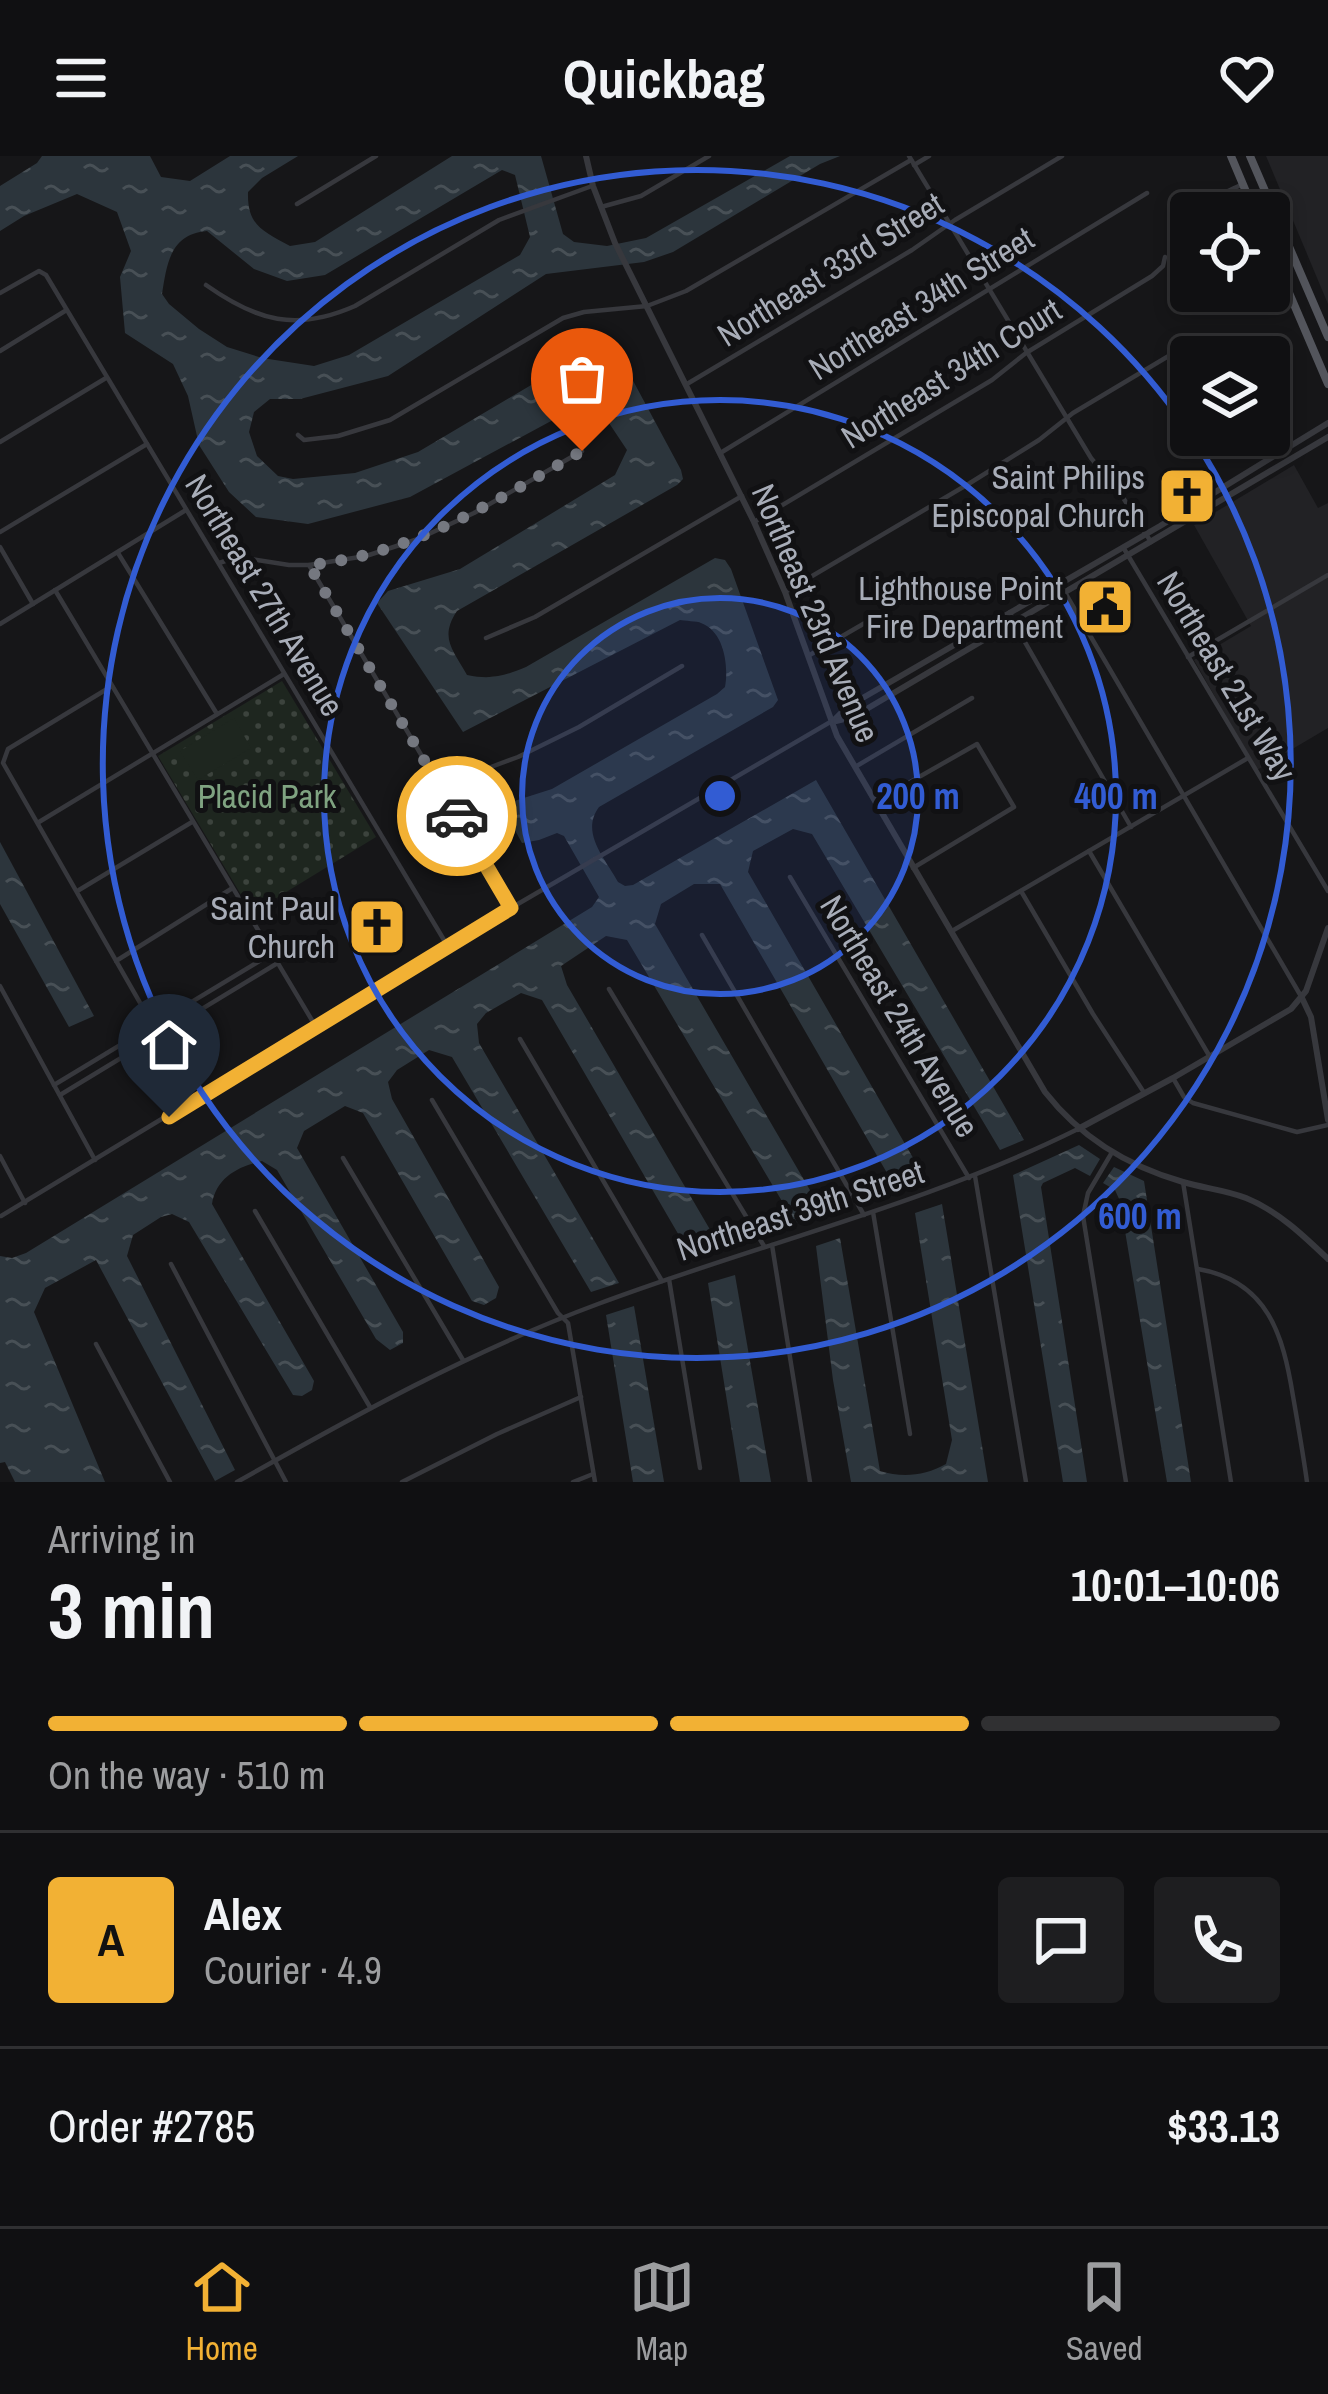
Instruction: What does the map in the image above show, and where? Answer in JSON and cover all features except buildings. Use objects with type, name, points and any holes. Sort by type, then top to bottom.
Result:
[{"type":"main road","points":[[1231,156],[1246,192]]},
{"type":"main road","points":[[1250,156],[1266,192]]},
{"type":"main road","points":[[1290,247],[1328,337]]},
{"type":"main road","points":[[1290,295],[1328,384]]},
{"type":"street","points":[[297,203],[376,156]]},
{"type":"street","name":"Northeast 23rd Avenue","points":[[586,156],[615,243],[754,522],[837,736],[1045,1092],[1109,1157],[1241,1196],[1300,1233],[1328,1258]]},
{"type":"street","points":[[601,207],[641,196],[709,156]]},
{"type":"street","points":[[298,435],[304,440],[338,436],[390,421],[563,318],[646,306],[702,283],[912,160],[929,156]]},
{"type":"street","name":"Northeast 33rd Street","points":[[685,385],[1062,156]]},
{"type":"street","points":[[912,160],[1096,467],[1152,543]]},
{"type":"street","points":[[1227,192],[1243,184]]},
{"type":"street","points":[[206,285],[238,306],[267,317],[287,321],[331,316],[479,231],[593,186]]},
{"type":"street","name":"Northeast 34th Street","points":[[719,453],[1147,193]]},
{"type":"street","name":"Northeast 34th Court","points":[[754,522],[992,380],[1026,353],[1152,276],[1165,257]]},
{"type":"street","name":"Northeast 27th Avenue","points":[[0,292],[39,271],[46,275],[448,946]]},
{"type":"street","points":[[0,351],[65,311]]},
{"type":"street","points":[[784,592],[1039,440],[1066,418],[1170,355]]},
{"type":"street","points":[[0,442],[106,378]]},
{"type":"street","points":[[2,1216],[1328,423]]},
{"type":"street","points":[[832,722],[853,717],[1328,437]]},
{"type":"street","points":[[0,532],[147,444]]},
{"type":"street","points":[[218,564],[238,557],[309,565],[366,556],[475,513],[582,451]]},
{"type":"street","points":[[486,638],[535,617],[742,496]]},
{"type":"street","points":[[1188,522],[1190,508]]},
{"type":"street","points":[[0,624],[186,510]]},
{"type":"street","points":[[0,547],[33,604]]},
{"type":"street","name":"Northeast 21st Way","points":[[1123,547],[1328,891]]},
{"type":"street","points":[[118,553],[218,714]]},
{"type":"street","points":[[309,565],[511,908]]},
{"type":"street","points":[[1187,657],[1328,575]]},
{"type":"street","points":[[1060,584],[1302,998],[1311,1017],[1328,1120],[1297,1132],[1193,1103],[1173,1078]]},
{"type":"street","points":[[55,590],[316,1027]]},
{"type":"street","points":[[808,656],[901,602]]},
{"type":"street","points":[[1010,612],[1131,826]]},
{"type":"street","points":[[440,786],[518,758],[682,666]]},
{"type":"street","points":[[39,822],[284,674]]},
{"type":"street","points":[[890,683],[895,692]]},
{"type":"street","points":[[112,686],[8,749],[3,763],[159,1036]]},
{"type":"street","points":[[855,767],[971,698]]},
{"type":"street","points":[[874,802],[977,743],[1014,808],[913,868]]},
{"type":"street","points":[[950,932],[1248,758]]},
{"type":"street","points":[[77,891],[192,822]]},
{"type":"street","points":[[1089,851],[1210,1057]]},
{"type":"street","name":"Northeast 24th Avenue","points":[[790,877],[972,1177],[1026,1482]]},
{"type":"street","points":[[116,961],[231,889]]},
{"type":"street","points":[[1021,891],[1145,1094]]},
{"type":"street","points":[[1302,998],[1328,928]]},
{"type":"street","points":[[702,935],[864,1215]]},
{"type":"street","points":[[54,1085],[271,954]]},
{"type":"street","points":[[60,1095],[277,964]]},
{"type":"street","points":[[0,986],[95,1161]]},
{"type":"street","points":[[609,988],[768,1245],[810,1482]]},
{"type":"street","name":"Northeast 39th Street","points":[[241,1480],[463,1361],[595,1305],[1002,1166],[1145,1094],[1277,1018],[1302,998]]},
{"type":"street","points":[[520,1039],[665,1280],[700,1468]]},
{"type":"street","points":[[432,1100],[568,1323],[594,1478],[573,1482]]},
{"type":"street","points":[[0,1156],[25,1203]]},
{"type":"street","points":[[1109,1157],[1085,1200],[1083,1216],[1126,1482]]},
{"type":"street","points":[[343,1158],[463,1361]]},
{"type":"street","points":[[1183,1182],[1231,1482]]},
{"type":"street","points":[[255,1211],[370,1407]]},
{"type":"street","points":[[873,1212],[910,1434]]},
{"type":"street","points":[[171,1264],[286,1482]]},
{"type":"street","points":[[1198,1269],[1236,1282],[1261,1304],[1278,1330],[1307,1482]]},
{"type":"street","points":[[96,1343],[170,1482]]},
{"type":"street","points":[[402,1482],[581,1397]]},
{"type":"shaded area","points":[[1266,156],[1328,156],[1328,304],[1290,213],[1290,192],[1281,192]]},
{"type":"shaded area","points":[[1294,465],[1318,508],[1328,503],[1328,728],[1257,770],[1194,660],[1251,626],[1194,525]]},
{"type":"green space","name":"Placid Park","points":[[282,681],[376,837],[252,913],[158,756]]},
{"type":"green space","points":[[234,718],[251,748],[198,780],[180,751]]},
{"type":"water","points":[[42,156],[150,156],[161,177],[190,181],[230,156],[298,156],[248,192],[254,220],[290,246],[315,242],[452,156],[541,156],[563,234],[574,242],[607,246],[646,238],[790,156],[840,156],[673,252],[644,262],[546,274],[388,376],[300,399],[270,399],[254,412],[249,432],[257,456],[278,476],[355,473],[418,452],[587,352],[616,349],[683,479],[457,611],[449,629],[453,651],[467,675],[511,673],[715,558],[725,560],[778,700],[599,807],[592,826],[601,855],[618,882],[633,885],[816,780],[1024,1140],[1000,1150],[812,834],[793,829],[753,851],[748,872],[927,1182],[898,1192],[720,884],[694,884],[661,904],[655,924],[825,1216],[795,1223],[627,940],[606,936],[561,966],[567,985],[719,1245],[691,1256],[542,1000],[521,993],[486,1013],[477,1024],[479,1043],[619,1283],[591,1292],[452,1057],[429,1050],[397,1070],[388,1082],[392,1099],[499,1287],[496,1298],[484,1305],[472,1301],[363,1113],[345,1106],[304,1131],[297,1148],[403,1332],[403,1343],[390,1350],[376,1339],[277,1170],[262,1161],[245,1166],[223,1180],[212,1204],[314,1381],[312,1390],[293,1395],[189,1222],[172,1214],[161,1217],[133,1235],[127,1256],[235,1470],[215,1481],[96,1260],[45,1288],[34,1312],[105,1482],[15,1482],[5,1462],[0,1463],[0,1256],[26,1253],[592,907],[599,897],[564,836],[557,833],[522,843],[506,814],[508,803],[552,789],[717,694],[726,679],[723,650],[715,633],[699,622],[680,620],[463,732],[377,603],[388,591],[460,569],[615,475],[627,450],[599,408],[577,407],[410,497],[308,524],[256,517],[229,492],[199,445],[188,396],[173,364],[125,333],[120,277],[131,251],[117,212],[77,194],[0,231],[0,186]],"holes":[[[502,170],[515,175],[530,237],[520,255],[349,355],[314,366],[227,347],[199,329],[162,294],[173,252],[195,233],[207,231],[254,269],[287,281],[325,275]]]},
{"type":"water","points":[[0,842],[94,1016],[69,1027],[0,904]]},
{"type":"water","points":[[1079,1145],[1100,1159],[1090,1176],[1075,1168],[1041,1187],[1087,1482],[1063,1482],[1013,1175]]},
{"type":"water","points":[[1114,1167],[1144,1181],[1191,1482],[1167,1482],[1120,1201],[1115,1190],[1103,1183]]},
{"type":"water","points":[[942,1204],[988,1482],[851,1482],[816,1246],[840,1238],[880,1471],[905,1475],[930,1471],[946,1464],[952,1440],[915,1213]]},
{"type":"water","points":[[735,1275],[771,1482],[740,1482],[708,1283]]},
{"type":"water","points":[[634,1306],[664,1482],[633,1482],[606,1315]]},
{"type":"way so far","points":[[457,816],[309,565],[366,556],[418,538],[475,513],[582,451]]},
{"type":"place","name":"Saint Philips Episcopal Church","points":[[1187,496]]},
{"type":"place","name":"Lighthouse Point Fire Department","points":[[1105,607]]},
{"type":"place","name":"Saint Paul Church","points":[[377,927]]},
{"type":"route","points":[[169,1117],[511,908],[457,816]]}]
